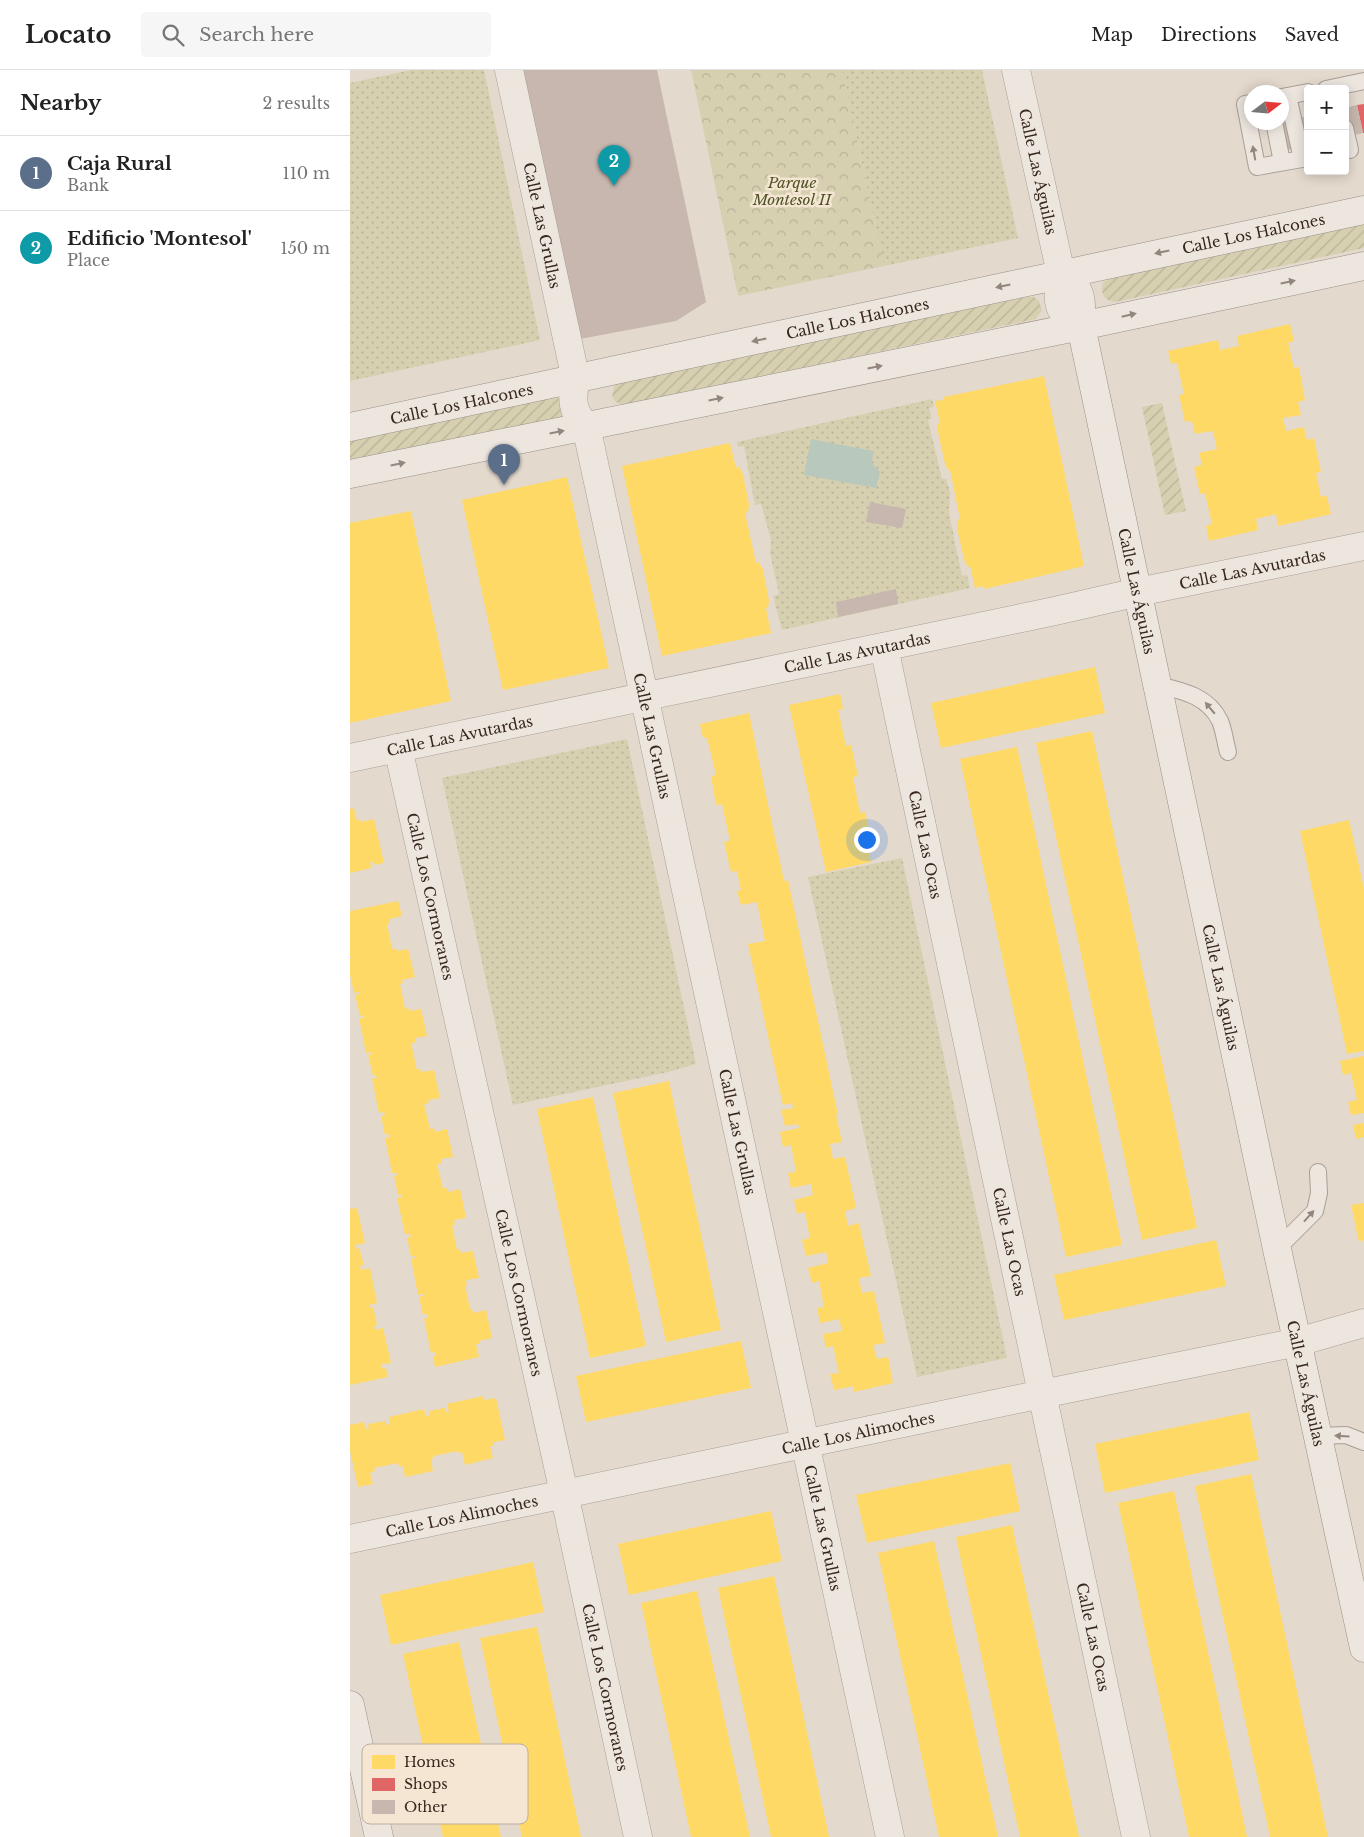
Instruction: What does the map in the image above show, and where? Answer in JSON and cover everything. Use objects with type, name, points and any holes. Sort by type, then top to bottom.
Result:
[{"type":"street","name":"Calle Las Grullas","points":[[509,70],[576,380],[587,390],[591,403],[592,416],[586,426],[890,1837]]},
{"type":"street","name":"Calle Las Águilas","points":[[1016,70],[1061,274],[1070,279],[1078,293],[1082,310],[1081,326],[1364,1648]]},
{"type":"street","name":"Calle Los Halcones","points":[[350,427],[1364,210]]},
{"type":"street","points":[[350,474],[1081,326],[1364,266]]},
{"type":"street","name":"Calle Las Avutardas","points":[[350,758],[1364,546]]},
{"type":"street","name":"Calle Las Ocas","points":[[884,647],[1136,1837]]},
{"type":"street","name":"Calle Los Cormoranes","points":[[398,748],[564,1493],[638,1837]]},
{"type":"street","name":"Calle Los Alimoches","points":[[350,1539],[1298,1342],[1364,1323]]},
{"type":"street","points":[[350,1705],[362,1762]]},
{"type":"street","points":[[375,1824],[378,1837]]},
{"type":"lane","points":[[1346,85],[1364,81]]},
{"type":"lane","points":[[1289,95],[1304,93]]},
{"type":"lane","points":[[1289,108],[1304,155]]},
{"type":"lane","points":[[1250,130],[1257,167],[1304,158]]},
{"type":"lane","points":[[1276,130],[1282,162]]},
{"type":"lane","points":[[1346,130],[1353,150]]},
{"type":"lane","points":[[1158,685],[1200,697],[1210,706],[1220,722],[1228,752]]},
{"type":"lane","points":[[1277,1248],[1314,1211],[1319,1193],[1318,1172]]},
{"type":"lane","points":[[1318,1436],[1346,1435],[1364,1442]]},
{"type":"green space","points":[[411,70],[484,70],[540,340],[350,381],[350,83]]},
{"type":"green space","name":"Parque Montesol II","points":[[691,70],[842,70],[884,266],[738,296]]},
{"type":"green space","points":[[842,70],[982,70],[1018,238],[884,266]]},
{"type":"green space","points":[[1364,224],[1364,248],[1115,302],[1108,300],[1103,293],[1103,283],[1109,279]]},
{"type":"green space","points":[[1034,297],[1039,301],[1042,310],[1036,319],[628,404],[618,403],[612,396],[615,384],[620,381]]},
{"type":"green space","points":[[556,397],[563,401],[566,416],[350,464],[350,441]]},
{"type":"green space","points":[[932,399],[934,406],[929,409],[932,418],[928,420],[942,479],[946,479],[950,492],[949,513],[962,576],[967,575],[970,588],[782,630],[773,596],[779,594],[770,553],[771,540],[761,504],[755,505],[744,446],[738,447],[737,442]]},
{"type":"green space","points":[[1162,403],[1186,511],[1165,515],[1142,407]]},
{"type":"green space","points":[[627,739],[696,1064],[668,1072],[513,1105],[442,778]]},
{"type":"green space","points":[[902,858],[1007,1358],[917,1377],[808,877]]},
{"type":"shaded area","points":[[811,439],[873,451],[872,463],[880,472],[876,488],[804,475]]},
{"type":"building: Homes","points":[[1290,324],[1294,341],[1288,343],[1294,368],[1299,367],[1305,400],[1298,402],[1301,415],[1283,418],[1286,431],[1304,427],[1307,440],[1314,438],[1321,472],[1316,473],[1321,497],[1327,496],[1331,514],[1278,526],[1276,514],[1256,519],[1258,530],[1209,541],[1206,526],[1212,524],[1205,493],[1200,494],[1194,467],[1202,465],[1199,453],[1217,449],[1213,431],[1195,434],[1192,421],[1185,422],[1179,395],[1184,394],[1177,363],[1171,364],[1168,351],[1218,340],[1220,350],[1239,346],[1237,336]]},
{"type":"building: Homes","points":[[1044,376],[1084,566],[984,589],[983,586],[975,588],[970,566],[968,567],[964,560],[957,528],[958,520],[960,519],[950,470],[948,470],[945,464],[938,432],[937,424],[940,423],[935,401],[944,400],[944,397]]},
{"type":"building: Homes","points":[[730,443],[736,468],[739,466],[743,475],[749,504],[748,512],[745,513],[756,563],[759,562],[763,570],[769,601],[768,608],[766,608],[771,633],[662,656],[622,466]]},
{"type":"building: Homes","points":[[567,477],[609,668],[503,690],[462,500]]},
{"type":"building: Homes","points":[[411,511],[451,701],[350,723],[350,523]]},
{"type":"building: Homes","points":[[1095,667],[1105,713],[941,748],[931,703]]},
{"type":"building: Homes","points":[[840,694],[843,709],[838,710],[846,746],[851,745],[858,776],[853,777],[860,813],[865,812],[872,843],[867,844],[871,862],[826,872],[789,705]]},
{"type":"building: Homes","points":[[749,713],[784,881],[788,880],[838,1115],[836,1115],[842,1142],[830,1144],[833,1159],[845,1157],[856,1208],[845,1211],[848,1226],[859,1223],[871,1276],[859,1278],[862,1293],[874,1291],[885,1343],[873,1345],[877,1359],[888,1357],[893,1383],[854,1392],[854,1386],[834,1390],[830,1374],[839,1373],[833,1346],[826,1348],[823,1334],[842,1331],[839,1319],[820,1323],[817,1308],[824,1307],[819,1281],[812,1283],[808,1268],[828,1263],[826,1252],[806,1256],[802,1240],[810,1238],[805,1212],[797,1214],[794,1200],[813,1195],[811,1184],[791,1188],[788,1173],[796,1172],[791,1145],[783,1147],[780,1132],[799,1128],[798,1124],[785,1126],[781,1110],[793,1108],[792,1103],[783,1105],[748,944],[765,941],[757,902],[741,905],[737,891],[741,890],[737,871],[731,872],[724,842],[730,841],[722,804],[716,805],[711,776],[716,775],[707,738],[703,738],[700,724]]},
{"type":"building: Homes","points":[[1092,731],[1197,1228],[1142,1240],[1036,743]]},
{"type":"building: Homes","points":[[1017,747],[1122,1245],[1066,1257],[960,759]]},
{"type":"building: Homes","points":[[354,808],[356,820],[360,819],[361,822],[374,819],[384,863],[373,865],[373,862],[370,862],[371,868],[350,873],[350,809]]},
{"type":"building: Homes","points":[[1349,820],[1364,889],[1364,1051],[1347,1054],[1300,831]]},
{"type":"building: Homes","points":[[398,901],[402,916],[389,919],[390,923],[387,924],[392,949],[396,948],[397,951],[408,949],[415,977],[402,980],[403,983],[400,984],[405,1009],[409,1008],[410,1011],[421,1009],[427,1036],[415,1038],[415,1043],[411,1043],[417,1070],[421,1069],[422,1072],[434,1070],[440,1098],[428,1100],[429,1103],[424,1104],[430,1129],[434,1128],[435,1132],[447,1129],[453,1157],[441,1159],[442,1163],[437,1164],[443,1189],[447,1188],[448,1192],[460,1189],[466,1218],[454,1220],[455,1225],[452,1225],[457,1250],[460,1249],[461,1253],[473,1251],[479,1278],[466,1280],[467,1285],[465,1285],[470,1309],[472,1308],[473,1313],[486,1310],[492,1338],[479,1341],[480,1344],[476,1344],[479,1357],[435,1367],[433,1356],[436,1356],[436,1352],[431,1353],[424,1319],[428,1318],[427,1314],[423,1315],[419,1297],[423,1296],[423,1294],[418,1295],[411,1259],[415,1258],[415,1256],[411,1257],[407,1237],[411,1237],[410,1234],[405,1234],[397,1198],[402,1197],[402,1194],[398,1195],[394,1176],[398,1175],[397,1173],[392,1173],[385,1138],[390,1137],[389,1134],[385,1135],[381,1116],[385,1115],[384,1112],[379,1113],[372,1079],[377,1078],[376,1075],[373,1076],[368,1055],[372,1054],[372,1052],[366,1053],[359,1018],[364,1018],[364,1015],[360,1016],[355,995],[359,994],[359,992],[354,993],[350,975],[350,958],[352,958],[350,956],[350,911]]},
{"type":"building: Homes","points":[[1364,1056],[1364,1113],[1351,1115],[1348,1102],[1357,1100],[1351,1073],[1343,1075],[1340,1061]]},
{"type":"building: Homes","points":[[669,1081],[721,1330],[666,1342],[613,1093]]},
{"type":"building: Homes","points":[[593,1097],[646,1346],[590,1358],[537,1109]]},
{"type":"building: Homes","points":[[1364,1123],[1364,1137],[1356,1139],[1353,1125]]},
{"type":"building: Homes","points":[[1364,1203],[1364,1240],[1359,1242],[1351,1205]]},
{"type":"building: Homes","points":[[357,1208],[365,1243],[355,1245],[356,1249],[359,1248],[364,1265],[360,1266],[361,1270],[370,1268],[377,1303],[369,1305],[370,1308],[373,1307],[377,1325],[374,1326],[375,1330],[383,1328],[391,1363],[381,1364],[383,1369],[386,1368],[388,1377],[350,1385],[350,1209]]},
{"type":"building: Homes","points":[[1216,1240],[1226,1286],[1064,1320],[1054,1275]]},
{"type":"building: Homes","points":[[741,1341],[751,1388],[586,1422],[576,1376]]},
{"type":"building: Homes","points":[[483,1396],[484,1400],[496,1398],[505,1440],[494,1442],[494,1446],[490,1446],[493,1458],[465,1465],[462,1452],[458,1453],[458,1451],[433,1456],[434,1458],[431,1459],[433,1471],[405,1477],[403,1466],[399,1467],[398,1463],[374,1468],[375,1471],[370,1473],[373,1484],[358,1487],[350,1451],[350,1425],[364,1422],[366,1429],[369,1428],[368,1424],[386,1421],[386,1425],[390,1424],[389,1417],[424,1409],[426,1416],[430,1415],[429,1411],[445,1408],[446,1412],[449,1412],[447,1404]]},
{"type":"building: Homes","points":[[1249,1412],[1259,1460],[1105,1493],[1095,1444]]},
{"type":"building: Homes","points":[[1010,1463],[1020,1511],[867,1543],[856,1495]]},
{"type":"building: Homes","points":[[1251,1474],[1328,1837],[1270,1837],[1195,1486]]},
{"type":"building: Homes","points":[[1174,1491],[1247,1837],[1189,1837],[1118,1503]]},
{"type":"building: Homes","points":[[771,1511],[782,1561],[629,1595],[618,1544]]},
{"type":"building: Homes","points":[[1012,1525],[1079,1837],[1020,1837],[956,1537]]},
{"type":"building: Homes","points":[[934,1541],[998,1837],[939,1837],[878,1553]]},
{"type":"building: Homes","points":[[533,1562],[544,1612],[391,1645],[380,1595]]},
{"type":"building: Homes","points":[[774,1576],[829,1837],[771,1837],[718,1588]]},
{"type":"building: Homes","points":[[697,1591],[750,1837],[691,1837],[641,1603]]},
{"type":"building: Homes","points":[[537,1627],[581,1837],[522,1837],[519,1824],[528,1824],[528,1744],[502,1744],[480,1638]]},
{"type":"building: Homes","points":[[459,1642],[481,1744],[423,1744],[403,1654]]},
{"type":"building: Homes","points":[[440,1824],[498,1824],[501,1837],[443,1837]]},
{"type":"building: Shops","points":[[1364,104],[1364,133],[1363,133],[1357,105]]},
{"type":"building: Other","points":[[522,70],[657,70],[706,302],[676,321],[580,339]]},
{"type":"building: Other","points":[[1357,105],[1363,133],[1349,136],[1349,107]]},
{"type":"building: Other","points":[[1304,117],[1304,146],[1283,151],[1278,130],[1289,130],[1289,120]]},
{"type":"building: Other","points":[[870,502],[906,509],[902,528],[866,522]]},
{"type":"building: Other","points":[[896,589],[898,604],[838,617],[836,602]]},
{"type":"place","name":"Edificio 'Montesol'","points":[[614,186]]},
{"type":"place","name":"Caja Rural","points":[[504,485]]}]
